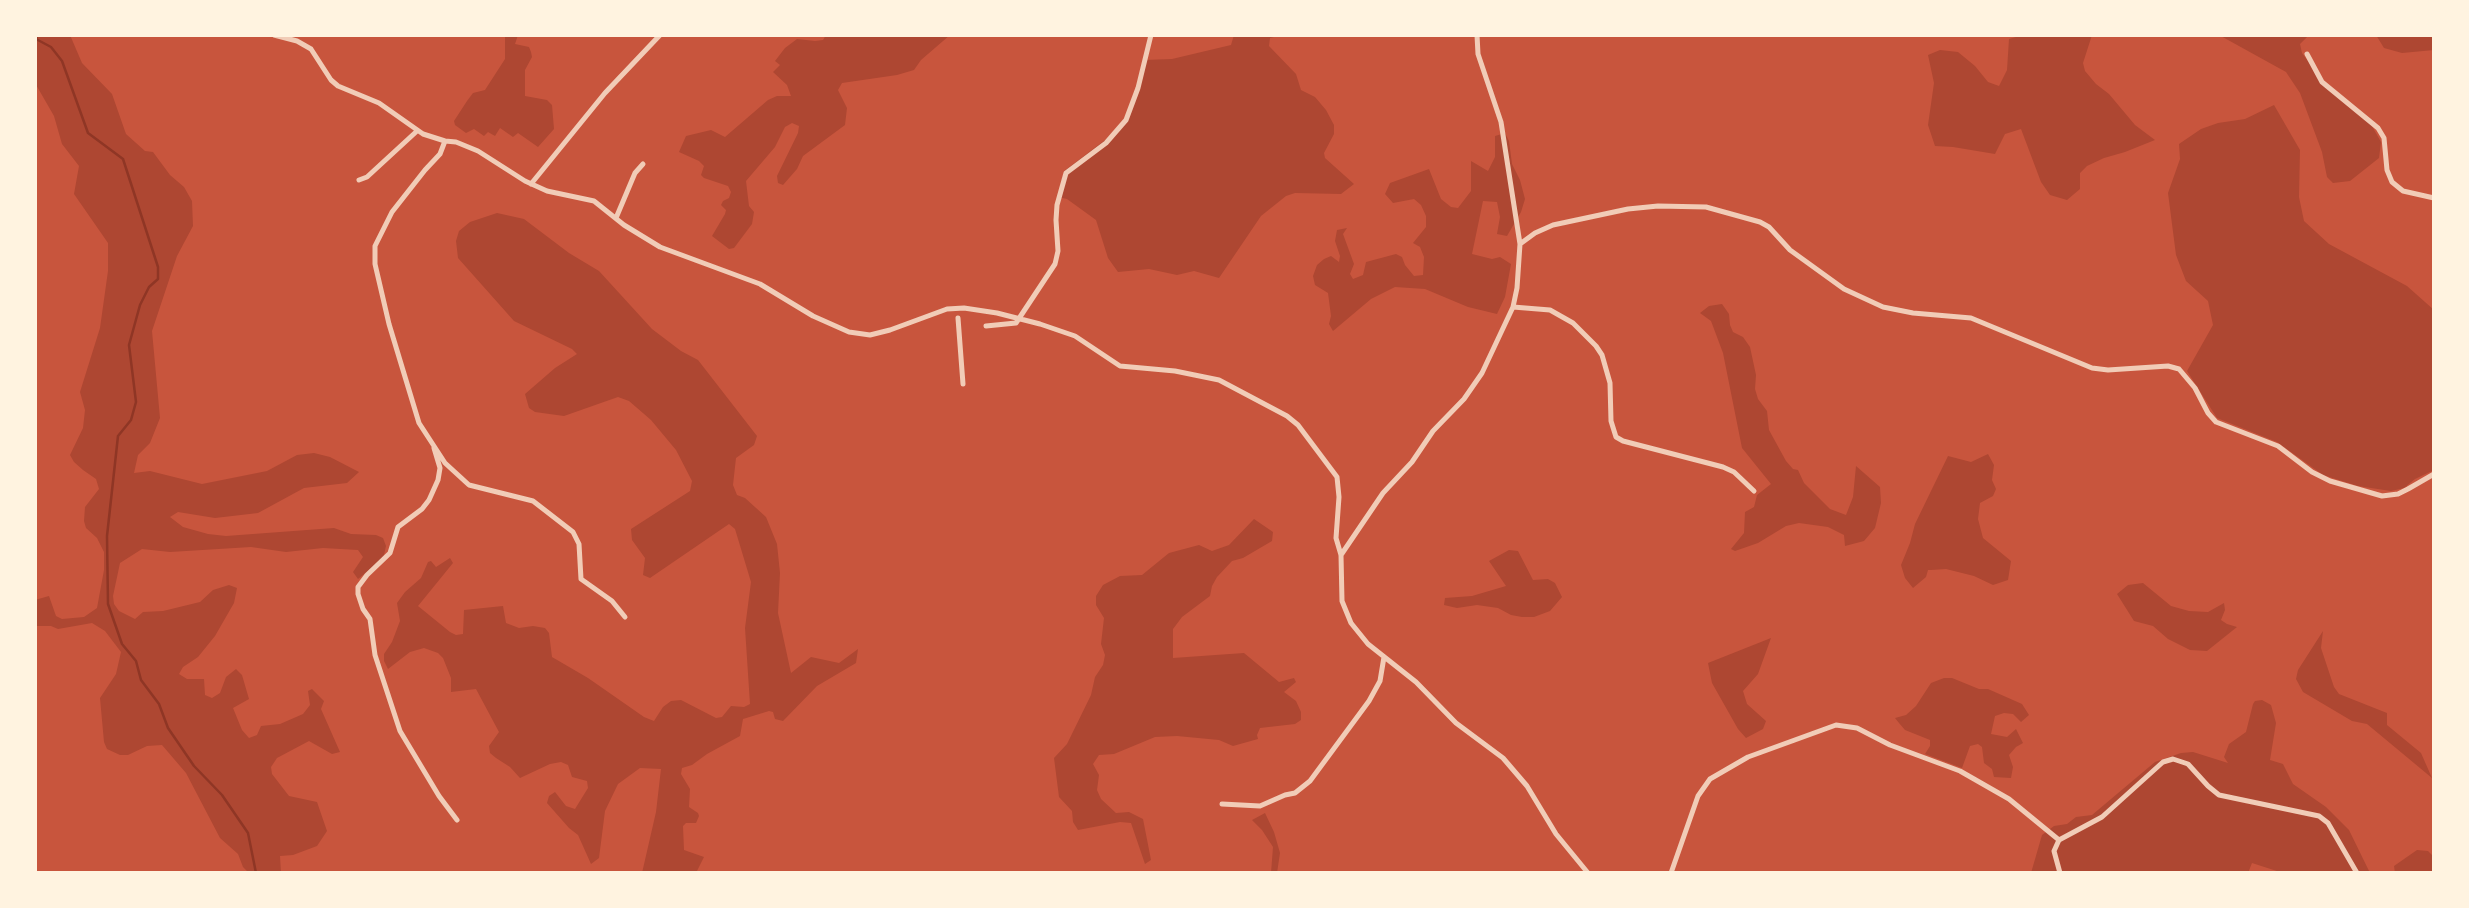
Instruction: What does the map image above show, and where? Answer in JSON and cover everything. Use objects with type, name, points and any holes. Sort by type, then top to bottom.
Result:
[{"type":"street","points":[[274,35],[297,38],[311,49],[331,80],[338,86],[379,103],[417,131],[478,151],[547,191],[594,201],[660,247],[760,284],[813,316],[860,335],[890,330],[947,309],[976,310],[1020,319],[1075,336],[1120,366],[1175,371],[1219,380],[1293,420],[1337,477],[1339,497],[1336,538],[1341,555],[1343,609],[1350,623],[1384,657],[1416,682],[1466,732],[1503,758],[1527,786],[1556,834],[1588,873]]},
{"type":"street","points":[[531,184],[605,93],[660,35]]},
{"type":"street","points":[[986,326],[1016,323],[1055,264],[1058,250],[1056,220],[1066,173],[1105,143],[1126,120],[1138,88],[1151,35]]},
{"type":"street","points":[[1341,555],[1383,493],[1412,462],[1433,431],[1464,399],[1482,373],[1513,307],[1520,244],[1501,122],[1478,54],[1477,35]]},
{"type":"street","points":[[2307,54],[2322,82],[2378,128],[2384,138],[2387,170],[2392,182],[2403,191],[2434,198]]},
{"type":"street","points":[[359,180],[367,177],[417,131]]},
{"type":"street","points":[[445,141],[440,154],[392,212],[375,246],[374,257],[389,324],[419,423],[445,463],[469,485],[533,501],[573,532],[579,544],[581,579],[612,601],[625,617]]},
{"type":"street","points":[[616,218],[635,173],[643,164]]},
{"type":"street","points":[[1520,244],[1553,225],[1628,209],[1686,205],[1722,209],[1769,227],[1790,250],[1843,289],[1867,302],[1913,313],[1971,318],[2092,368],[2109,370],[2168,366],[2179,369],[2195,388],[2216,422],[2278,446],[2312,472],[2330,481],[2382,496],[2409,489],[2434,474]]},
{"type":"street","points":[[1513,307],[1550,310],[1573,323],[1596,346],[1607,368],[1611,421],[1616,437],[1623,442],[1723,467],[1734,472],[1754,491]]},
{"type":"street","points":[[958,318],[963,384]]},
{"type":"street","points":[[432,442],[440,468],[435,489],[422,509],[398,527],[390,553],[367,575],[358,587],[358,594],[370,619],[375,655],[400,731],[439,796],[457,820]]},
{"type":"street","points":[[1222,804],[1261,806],[1301,789],[1317,773],[1369,701],[1380,681],[1384,657]]},
{"type":"street","points":[[1671,873],[1698,796],[1710,779],[1748,757],[1836,724],[1857,728],[1890,745],[1960,771],[2009,799],[2059,840]]},
{"type":"street","points":[[2060,873],[2054,850],[2059,840],[2102,817],[2163,762],[2173,759],[2188,764],[2219,795],[2319,816],[2328,823],[2357,873]]},
{"type":"shaded area","points":[[35,35],[70,35],[82,63],[112,94],[126,134],[145,151],[153,152],[170,175],[184,187],[192,201],[193,226],[177,256],[152,331],[160,418],[150,443],[138,455],[134,473],[150,471],[202,484],[267,471],[297,455],[314,453],[330,457],[359,472],[347,483],[304,488],[258,513],[215,518],[178,512],[170,517],[183,527],[208,534],[226,536],[334,528],[351,534],[376,535],[383,538],[386,546],[379,562],[358,579],[353,572],[363,557],[358,550],[323,548],[286,552],[251,547],[170,552],[142,549],[120,563],[113,596],[114,604],[119,611],[135,619],[143,612],[163,611],[200,602],[213,590],[229,585],[237,588],[234,603],[215,636],[198,657],[183,667],[179,674],[187,679],[204,679],[205,695],[212,698],[220,693],[226,677],[236,669],[242,675],[249,699],[233,708],[242,730],[249,738],[257,735],[261,726],[280,724],[303,714],[310,705],[308,691],[312,689],[324,701],[321,709],[340,752],[332,754],[309,741],[277,758],[271,767],[272,774],[289,796],[317,802],[327,831],[317,846],[293,855],[280,856],[281,873],[249,873],[243,867],[238,854],[220,838],[186,773],[162,745],[147,746],[128,755],[120,755],[107,749],[100,698],[116,674],[121,652],[105,631],[92,623],[58,629],[35,626],[35,600],[49,596],[56,616],[62,619],[84,617],[97,608],[104,570],[104,552],[97,538],[86,528],[84,521],[85,507],[99,489],[96,479],[74,462],[70,455],[83,428],[85,410],[80,392],[100,328],[108,271],[108,243],[74,194],[79,166],[62,144],[54,116],[35,83]]},
{"type":"shaded area","points":[[505,35],[518,35],[515,44],[529,47],[531,52],[532,57],[525,70],[525,96],[547,100],[552,105],[554,129],[538,147],[518,133],[513,137],[500,128],[495,136],[488,132],[484,136],[474,129],[466,133],[455,125],[454,121],[473,93],[485,90],[505,59]]},
{"type":"shaded area","points":[[826,35],[950,35],[921,60],[914,70],[842,83],[838,90],[847,108],[845,125],[803,156],[797,169],[783,185],[778,183],[777,176],[799,126],[792,123],[785,127],[775,147],[746,181],[749,206],[754,212],[752,224],[734,248],[729,249],[712,236],[725,214],[726,210],[721,205],[731,192],[728,186],[704,178],[701,175],[704,166],[679,152],[686,136],[711,130],[725,137],[768,100],[777,96],[791,96],[787,85],[773,72],[780,65],[775,61],[785,48],[797,39],[823,40]]},
{"type":"shaded area","points":[[1234,35],[1282,35],[1270,38],[1269,46],[1296,74],[1301,90],[1315,97],[1326,110],[1334,125],[1334,134],[1324,153],[1325,158],[1354,184],[1341,194],[1295,193],[1286,196],[1261,216],[1219,278],[1194,271],[1177,275],[1149,269],[1118,272],[1108,258],[1096,220],[1067,199],[1058,197],[1064,171],[1120,125],[1132,105],[1143,60],[1172,59],[1231,45]]},
{"type":"shaded area","points":[[2023,35],[2092,35],[2083,63],[2085,71],[2135,125],[2155,140],[2087,166],[2080,173],[2080,189],[2067,200],[2050,195],[2041,182],[2021,129],[2005,134],[1995,154],[1935,146],[1928,125],[1934,83],[1928,55],[1940,50],[1958,52],[1975,66],[1988,82],[1999,86],[2007,70],[2009,39]]},
{"type":"shaded area","points":[[2219,35],[2309,35],[2300,44],[2302,53],[2322,80],[2368,119],[2381,142],[2379,158],[2350,181],[2333,183],[2327,177],[2322,152],[2300,93],[2286,72]]},
{"type":"shaded area","points":[[2376,35],[2434,35],[2434,50],[2402,53],[2384,48]]},
{"type":"shaded area","points":[[2274,105],[2300,150],[2299,197],[2304,221],[2329,244],[2407,286],[2434,310],[2434,470],[2404,488],[2391,491],[2358,486],[2323,475],[2277,442],[2217,418],[2187,371],[2213,325],[2208,301],[2186,281],[2176,255],[2168,193],[2180,159],[2179,144],[2201,129],[2245,119]]},
{"type":"shaded area","points":[[1505,133],[1509,141],[1512,164],[1525,199],[1507,236],[1497,234],[1500,217],[1497,202],[1483,201],[1472,254],[1492,259],[1500,257],[1511,264],[1505,297],[1497,314],[1468,307],[1425,289],[1395,287],[1371,299],[1333,331],[1329,324],[1331,316],[1328,293],[1315,285],[1313,276],[1317,265],[1324,259],[1331,256],[1339,262],[1340,256],[1335,241],[1337,230],[1347,228],[1343,234],[1354,264],[1350,274],[1353,279],[1363,275],[1366,262],[1396,254],[1402,257],[1414,276],[1423,275],[1424,257],[1420,247],[1413,243],[1426,227],[1426,216],[1421,205],[1414,199],[1393,203],[1385,194],[1390,183],[1429,169],[1441,199],[1451,207],[1458,208],[1471,191],[1471,161],[1488,171],[1495,157],[1495,136]]},
{"type":"shaded area","points":[[497,213],[524,219],[569,253],[599,271],[652,329],[698,360],[757,436],[754,445],[736,458],[733,485],[737,495],[745,498],[766,517],[777,544],[780,573],[778,613],[791,673],[811,657],[839,663],[858,649],[856,663],[817,686],[783,721],[775,719],[773,712],[769,711],[743,719],[740,736],[692,765],[682,768],[681,774],[690,789],[689,807],[699,816],[696,823],[686,823],[683,826],[684,850],[704,857],[696,873],[642,873],[656,812],[661,769],[640,768],[618,784],[605,811],[599,858],[591,864],[578,835],[547,803],[549,796],[555,792],[566,806],[575,809],[588,788],[587,781],[572,777],[568,765],[561,762],[550,764],[520,778],[490,753],[489,746],[499,732],[476,689],[451,692],[451,678],[443,658],[438,653],[424,648],[410,652],[388,669],[384,661],[384,654],[400,621],[397,603],[421,578],[428,562],[431,561],[436,567],[450,558],[453,563],[418,606],[456,635],[463,634],[464,610],[503,606],[506,623],[519,628],[545,628],[549,633],[552,657],[654,721],[663,707],[671,701],[681,700],[716,718],[722,717],[731,706],[744,707],[750,704],[745,628],[751,582],[735,529],[729,524],[650,578],[643,575],[645,558],[632,540],[631,529],[690,491],[692,481],[676,450],[651,420],[629,401],[618,397],[564,416],[535,412],[529,408],[525,394],[555,368],[577,354],[572,349],[514,321],[458,258],[456,241],[459,231],[470,222]]},
{"type":"shaded area","points":[[1722,304],[1729,314],[1733,332],[1743,337],[1750,347],[1756,375],[1755,389],[1758,399],[1767,411],[1769,430],[1786,461],[1793,469],[1798,470],[1804,483],[1830,509],[1846,515],[1853,497],[1856,466],[1880,487],[1881,503],[1875,528],[1864,541],[1845,546],[1844,535],[1828,527],[1799,523],[1786,526],[1758,543],[1735,551],[1731,549],[1744,533],[1745,512],[1754,507],[1757,495],[1771,484],[1742,448],[1723,353],[1711,321],[1700,313],[1709,306]]},
{"type":"shaded area","points":[[1988,454],[1994,465],[1992,480],[1996,489],[1993,496],[1980,503],[1978,519],[1983,538],[2011,561],[2008,580],[1993,585],[1974,576],[1946,569],[1928,570],[1926,577],[1913,588],[1905,578],[1901,565],[1915,524],[1948,456],[1971,462]]},
{"type":"shaded area","points":[[1254,519],[1273,532],[1272,541],[1243,558],[1232,561],[1217,577],[1210,596],[1182,617],[1173,629],[1173,658],[1244,653],[1279,682],[1294,678],[1296,682],[1284,692],[1296,701],[1301,720],[1295,724],[1260,728],[1258,739],[1233,746],[1219,740],[1155,737],[1114,754],[1099,755],[1093,764],[1099,775],[1097,790],[1101,799],[1116,813],[1129,812],[1143,819],[1151,860],[1145,864],[1131,823],[1120,822],[1078,830],[1073,822],[1072,811],[1059,797],[1054,758],[1067,744],[1091,695],[1095,677],[1103,665],[1105,655],[1101,644],[1104,618],[1096,605],[1096,596],[1103,585],[1120,576],[1142,575],[1169,553],[1199,545],[1212,551],[1229,545]]},
{"type":"shaded area","points":[[1509,550],[1518,551],[1533,580],[1548,579],[1555,583],[1562,597],[1550,611],[1534,617],[1522,617],[1498,608],[1477,605],[1457,608],[1444,605],[1445,598],[1472,596],[1506,586],[1489,561]]},
{"type":"shaded area","points":[[2143,583],[2171,606],[2189,611],[2208,612],[2224,603],[2225,610],[2221,620],[2237,627],[2207,651],[2190,650],[2168,639],[2153,626],[2134,621],[2117,594],[2128,585]]},
{"type":"shaded area","points":[[2323,631],[2321,648],[2334,687],[2339,694],[2387,713],[2387,725],[2421,753],[2432,778],[2367,724],[2352,721],[2303,692],[2296,679],[2298,670]]},
{"type":"shaded area","points":[[1771,638],[1758,674],[1743,691],[1747,704],[1766,721],[1763,729],[1746,738],[1712,683],[1708,663]]},
{"type":"shaded area","points":[[1952,678],[1979,689],[1988,689],[2022,704],[2029,715],[2021,722],[2013,714],[1995,716],[1991,734],[2007,737],[2016,729],[2023,743],[2009,755],[2013,767],[2011,778],[1994,777],[1992,769],[1984,763],[1982,747],[1978,744],[1970,746],[1962,768],[1925,754],[1930,740],[1905,730],[1895,718],[1906,715],[1916,706],[1931,683]]},
{"type":"shaded area","points":[[2262,700],[2271,705],[2276,723],[2270,760],[2283,764],[2293,784],[2326,807],[2349,830],[2370,873],[2283,873],[2252,863],[2248,873],[2031,873],[2042,835],[2054,826],[2067,824],[2076,817],[2092,815],[2155,762],[2193,752],[2228,763],[2224,757],[2229,744],[2246,732],[2253,704]]},
{"type":"shaded area","points":[[1265,813],[1280,853],[1277,873],[1271,873],[1273,847],[1252,820]]},
{"type":"shaded area","points":[[2417,850],[2428,851],[2434,857],[2434,873],[2395,873],[2394,866]]},
{"type":"waterway","points":[[37,35],[36,39],[51,47],[62,61],[88,133],[123,159],[158,267],[158,279],[149,287],[140,305],[129,345],[136,402],[131,420],[118,436],[107,536],[108,604],[122,644],[136,661],[141,680],[159,704],[168,728],[194,766],[222,795],[248,833],[256,873]]}]
